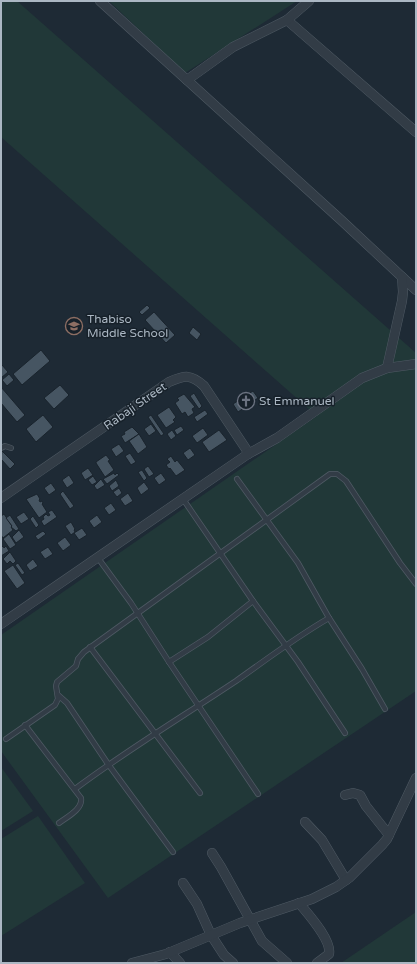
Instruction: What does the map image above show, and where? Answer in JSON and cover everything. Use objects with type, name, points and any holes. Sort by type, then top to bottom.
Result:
[{"type":"street","points":[[100,1],[416,290]]},
{"type":"street","points":[[187,80],[232,48],[287,20],[309,1]]},
{"type":"street","points":[[287,20],[416,132]]},
{"type":"street","points":[[387,368],[402,301],[402,277]]},
{"type":"street","points":[[1,624],[248,454],[277,438],[362,378],[387,368],[416,364]]},
{"type":"street","name":"Rabaji Street","points":[[1,498],[169,382],[184,377],[196,379],[204,386],[248,454]]},
{"type":"street","points":[[137,962],[170,952],[250,920],[312,899],[346,880],[382,845],[389,835],[416,778]]},
{"type":"street","points":[[344,795],[353,793],[360,795],[366,806],[389,835]]},
{"type":"street","points":[[304,822],[322,840],[346,880]]},
{"type":"street","points":[[212,853],[225,872],[262,941],[287,963]]},
{"type":"street","points":[[183,884],[197,904],[211,935],[232,963]]},
{"type":"street","points":[[299,903],[322,932],[330,949],[329,954],[317,963]]},
{"type":"street","points":[[170,952],[180,963]]},
{"type":"lane","points":[[1,448],[5,446],[11,448]]},
{"type":"lane","points":[[6,739],[55,705],[58,701],[56,686],[58,681],[76,666],[78,660],[90,647],[328,476],[337,474],[346,481],[400,563],[416,584]]},
{"type":"lane","points":[[237,478],[298,563],[329,618],[362,669],[385,709]]},
{"type":"lane","points":[[183,499],[219,554],[298,662],[345,733]]},
{"type":"lane","points":[[98,558],[138,612],[169,662],[258,794]]},
{"type":"lane","points":[[169,662],[208,637],[253,601]]},
{"type":"lane","points":[[75,788],[154,733],[236,681],[301,634],[329,618]]},
{"type":"lane","points":[[90,647],[200,793]]},
{"type":"lane","points":[[58,695],[67,703],[108,764],[173,852]]},
{"type":"lane","points":[[25,725],[81,797],[81,804],[59,823]]},
{"type":"green space","points":[[1,1],[17,1],[416,353],[416,691],[108,898],[1,751],[1,635],[317,416],[1,137]]},
{"type":"green space","points":[[109,1],[297,1],[185,73]]},
{"type":"green space","points":[[1,767],[33,811],[1,831]]},
{"type":"green space","points":[[38,816],[85,883],[1,936],[1,839]]},
{"type":"green space","points":[[416,912],[416,963],[341,963]]},
{"type":"building","points":[[147,305],[150,308],[142,315],[139,312]]},
{"type":"building","points":[[154,312],[175,335],[166,343],[145,320]]},
{"type":"building","points":[[193,327],[201,334],[197,340],[189,333]]},
{"type":"building","points":[[41,350],[50,361],[22,385],[13,374]]},
{"type":"building","points":[[2,365],[8,372],[1,378],[1,367]]},
{"type":"building","points":[[9,374],[14,380],[7,386],[2,380]]},
{"type":"building","points":[[60,385],[69,395],[54,409],[44,398]]},
{"type":"building","points":[[1,387],[25,415],[17,422],[1,403]]},
{"type":"building","name":"St Emmanuel","points":[[253,391],[258,398],[238,412],[233,404]]},
{"type":"building","points":[[194,393],[202,406],[199,409],[190,396]]},
{"type":"building","points":[[184,394],[195,407],[192,409],[194,413],[188,417],[185,412],[182,414],[175,403],[179,400],[177,398]]},
{"type":"building","points":[[169,407],[176,417],[173,420],[175,422],[166,428],[157,415]]},
{"type":"building","points":[[205,410],[208,414],[197,422],[194,417]]},
{"type":"building","points":[[43,415],[53,427],[36,442],[26,429]]},
{"type":"building","points":[[151,415],[164,434],[161,436],[148,417]]},
{"type":"building","points":[[151,424],[156,431],[149,436],[144,429]]},
{"type":"building","points":[[181,426],[184,430],[177,435],[174,430]]},
{"type":"building","points":[[132,427],[139,434],[125,443],[121,436]]},
{"type":"building","points":[[203,428],[208,435],[197,443],[192,436]]},
{"type":"building","points":[[172,430],[176,436],[171,440],[167,434]]},
{"type":"building","points":[[219,430],[227,440],[209,452],[202,442]]},
{"type":"building","points":[[139,434],[147,447],[138,454],[129,441]]},
{"type":"building","points":[[119,444],[124,451],[116,457],[111,449]]},
{"type":"building","points":[[190,448],[195,455],[188,460],[183,453]]},
{"type":"building","points":[[2,451],[15,464],[10,469],[1,459]]},
{"type":"building","points":[[130,453],[136,462],[131,465],[125,456]]},
{"type":"building","points":[[106,455],[114,470],[105,477],[96,462]]},
{"type":"building","points":[[171,456],[175,462],[177,460],[185,470],[176,476],[166,465],[170,462],[167,459]]},
{"type":"building","points":[[148,466],[154,474],[149,477],[144,469]]},
{"type":"building","points":[[88,468],[93,475],[85,480],[81,473]]},
{"type":"building","points":[[142,470],[147,478],[144,481],[138,472]]},
{"type":"building","points":[[114,473],[115,475],[117,473],[119,475],[107,484],[103,479]]},
{"type":"building","points":[[161,473],[166,480],[159,485],[154,478]]},
{"type":"building","points":[[69,475],[74,483],[67,488],[62,480]]},
{"type":"building","points":[[93,476],[97,482],[92,485],[88,480]]},
{"type":"building","points":[[101,479],[105,485],[97,490],[94,486]]},
{"type":"building","points":[[116,480],[119,486],[112,491],[109,486]]},
{"type":"building","points":[[144,482],[149,489],[141,495],[137,488]]},
{"type":"building","points":[[51,483],[56,490],[49,495],[44,488]]},
{"type":"building","points":[[119,488],[122,493],[117,497],[113,492]]},
{"type":"building","points":[[63,491],[74,506],[70,509],[60,494]]},
{"type":"building","points":[[128,493],[133,501],[125,506],[120,499]]},
{"type":"building","points":[[37,494],[40,502],[42,501],[42,504],[47,512],[39,518],[26,499]]},
{"type":"building","points":[[111,503],[116,510],[109,515],[104,508]]},
{"type":"building","points":[[52,510],[57,517],[44,526],[41,521],[44,519],[43,517],[46,514],[48,516],[50,515],[48,512]]},
{"type":"building","points":[[24,512],[29,519],[21,524],[16,517]]},
{"type":"building","points":[[4,514],[13,530],[3,538],[1,535],[1,516]]},
{"type":"building","points":[[10,515],[19,529],[16,531],[11,527],[12,526],[6,518]]},
{"type":"building","points":[[97,515],[102,522],[94,528],[89,521]]},
{"type":"building","points":[[33,516],[39,525],[36,528],[30,519]]},
{"type":"building","points":[[71,522],[75,532],[71,535],[65,526]]},
{"type":"building","points":[[82,528],[87,535],[79,540],[74,533]]},
{"type":"building","points":[[19,530],[24,537],[16,543],[12,537]]},
{"type":"building","points":[[43,531],[46,534],[38,540],[35,536]]},
{"type":"building","points":[[9,534],[16,545],[10,549],[3,539]]},
{"type":"building","points":[[65,537],[71,545],[63,551],[57,543]]},
{"type":"building","points":[[3,546],[4,548],[6,546],[9,551],[1,556],[1,548]]},
{"type":"building","points":[[48,547],[53,554],[45,559],[40,552]]},
{"type":"building","points":[[10,552],[16,561],[13,564],[10,561],[7,564],[3,559]]},
{"type":"building","points":[[33,559],[38,566],[30,571],[26,565]]},
{"type":"building","points":[[18,563],[25,573],[22,575],[15,565]]},
{"type":"building","points":[[13,565],[25,583],[17,589],[4,571]]},
{"type":"place","name":"Thabiso Middle School","points":[[74,326]]},
{"type":"place","name":"St Emmanuel","points":[[246,401]]}]
